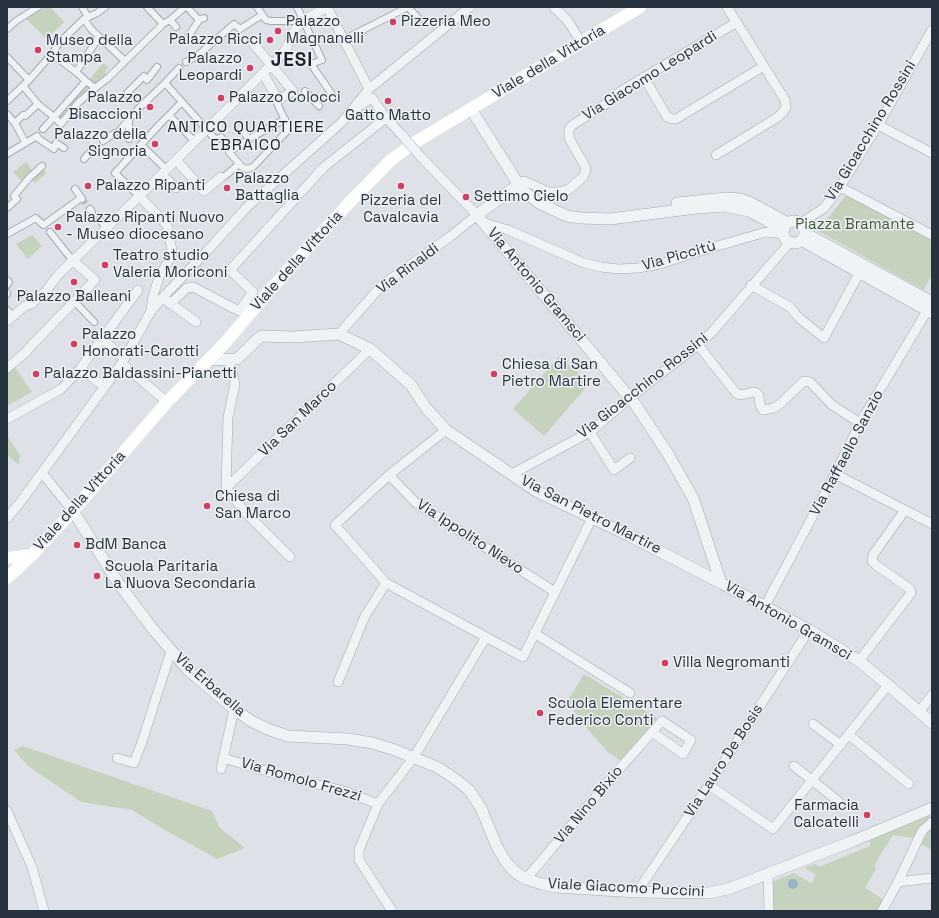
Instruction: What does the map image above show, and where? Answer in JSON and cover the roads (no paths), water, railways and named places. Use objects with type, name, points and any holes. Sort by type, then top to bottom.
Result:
[{"type":"main road","name":"Viale della Vittoria","points":[[7,578],[32,555],[73,511],[167,402],[209,360],[281,278],[390,160],[414,143],[640,7]]},
{"type":"main road","points":[[7,558],[32,555]]},
{"type":"street","points":[[7,29],[16,21],[38,7]]},
{"type":"street","points":[[82,7],[91,29],[125,61]]},
{"type":"street","points":[[7,99],[29,80],[52,54],[59,43],[86,18],[105,7]]},
{"type":"street","points":[[147,7],[163,24]]},
{"type":"street","points":[[23,86],[38,104],[61,124],[78,103],[125,61],[146,39],[186,7],[202,19],[186,40]]},
{"type":"street","points":[[257,7],[266,20],[302,21]]},
{"type":"street","points":[[297,7],[302,21],[322,60],[311,64],[333,96]]},
{"type":"street","points":[[9,316],[31,304],[44,292],[59,274],[139,193],[164,172],[274,62],[286,49],[289,40],[302,21],[327,7]]},
{"type":"street","name":"Via Antonio Gramsci","points":[[327,7],[371,94],[386,118],[480,219],[630,398],[668,454],[693,498],[721,583],[809,630],[859,661],[932,723]]},
{"type":"street","points":[[343,40],[408,7],[419,19]]},
{"type":"street","points":[[7,518],[42,473],[104,386],[124,362],[151,311],[163,297],[247,207],[342,122],[352,111],[470,7]]},
{"type":"street","points":[[554,7],[568,21],[581,42]]},
{"type":"street","points":[[716,155],[778,117],[784,111],[786,106],[785,100],[727,7]]},
{"type":"street","points":[[186,62],[197,56],[234,24],[241,30],[262,16]]},
{"type":"street","points":[[170,20],[176,27]]},
{"type":"street","name":"Via Giacomo Leopardi","points":[[521,183],[544,190],[558,192],[568,190],[583,177],[586,168],[570,138],[569,130],[571,126],[606,104],[620,91],[737,22]]},
{"type":"street","name":"Via Gioacchino Rossini","points":[[803,232],[840,187],[878,125],[932,30]]},
{"type":"street","points":[[76,72],[99,37]]},
{"type":"street","points":[[250,40],[274,62],[295,90],[278,101]]},
{"type":"street","points":[[52,54],[95,88]]},
{"type":"street","points":[[7,57],[29,80]]},
{"type":"street","points":[[644,77],[667,117],[676,119],[764,66]]},
{"type":"street","points":[[126,94],[157,67]]},
{"type":"street","points":[[103,141],[118,131],[138,108],[164,85],[179,68]]},
{"type":"street","points":[[261,74],[278,101],[289,129],[252,167],[246,169],[239,164],[229,152],[285,119]]},
{"type":"street","points":[[44,129],[86,81]]},
{"type":"street","points":[[164,85],[182,102],[216,140],[221,137],[233,149]]},
{"type":"street","points":[[305,91],[319,106]]},
{"type":"street","points":[[151,311],[153,296],[172,250],[167,225],[139,193],[116,173],[168,115],[182,102]]},
{"type":"street","points":[[15,123],[22,115],[25,116],[38,104]]},
{"type":"street","points":[[471,109],[530,197],[567,216],[597,219],[725,206],[749,211],[786,232],[796,243],[803,232]]},
{"type":"street","points":[[7,114],[15,123],[25,142]]},
{"type":"street","points":[[168,115],[194,141]]},
{"type":"street","points":[[170,304],[187,288],[192,287],[239,310],[253,292],[230,270],[324,167],[386,118]]},
{"type":"street","points":[[128,121],[129,139]]},
{"type":"street","points":[[878,125],[932,153]]},
{"type":"street","points":[[244,132],[249,139]]},
{"type":"street","points":[[7,154],[37,136],[54,149],[56,143],[64,148]]},
{"type":"street","points":[[141,145],[176,188]]},
{"type":"street","points":[[84,159],[91,151]]},
{"type":"street","points":[[176,160],[204,190],[221,177],[232,171],[239,164]]},
{"type":"street","points":[[7,208],[29,178],[42,166]]},
{"type":"street","name":"Via Rinaldi","points":[[339,334],[382,285],[451,236],[480,219],[521,183]]},
{"type":"street","points":[[840,187],[932,235]]},
{"type":"street","points":[[7,234],[36,218],[43,225],[81,199],[75,189]]},
{"type":"street","points":[[99,219],[106,228]]},
{"type":"street","name":"Via Piccitù","points":[[480,219],[584,263],[618,269],[638,268],[660,264],[700,250],[766,232],[786,232]]},
{"type":"street","points":[[786,232],[794,221],[803,232],[862,268],[931,306]]},
{"type":"street","points":[[498,240],[503,231],[508,230]]},
{"type":"street","points":[[7,368],[26,352],[95,280],[72,261],[50,232]]},
{"type":"street","name":"Via Gioacchino Rossini","points":[[512,474],[590,432],[630,398],[698,345],[713,331],[751,285],[786,232]]},
{"type":"street","points":[[751,285],[790,307],[798,317],[824,338],[862,268]]},
{"type":"street","points":[[7,280],[9,282],[7,285]]},
{"type":"street","points":[[7,419],[61,389],[80,369],[138,290]]},
{"type":"street","points":[[163,297],[170,304],[196,322]]},
{"type":"street","points":[[75,302],[94,322]]},
{"type":"street","name":"Via Raffaello Sanzio","points":[[765,606],[835,474],[860,423],[931,306]]},
{"type":"street","points":[[209,360],[237,359],[261,336],[293,337],[339,334]]},
{"type":"street","name":"Via San Pietro Martire","points":[[339,334],[370,349],[411,385],[426,408],[446,430],[536,491],[628,535],[721,583]]},
{"type":"street","points":[[102,339],[124,362],[167,402]]},
{"type":"street","points":[[698,345],[736,393],[741,395],[753,392],[757,393],[760,406],[763,410],[774,408],[804,381],[810,382],[832,405],[860,423]]},
{"type":"street","name":"Via San Marco","points":[[226,488],[370,349]]},
{"type":"street","points":[[229,360],[235,384],[228,417],[226,488],[245,512],[290,557]]},
{"type":"street","points":[[80,369],[104,386]]},
{"type":"street","points":[[446,430],[389,475],[335,525],[386,583],[523,657],[592,518]]},
{"type":"street","points":[[590,432],[614,470],[630,458]]},
{"type":"street","points":[[42,473],[73,511]]},
{"type":"street","points":[[835,474],[932,524]]},
{"type":"street","name":"Via Ippolito Nievo","points":[[389,475],[416,503],[555,592]]},
{"type":"street","points":[[859,661],[911,593],[910,589],[876,565],[872,560],[873,555],[905,510]]},
{"type":"street","name":"Via Erbarella","points":[[73,511],[119,584],[152,628],[188,670],[234,709],[251,721],[270,730],[288,736],[348,739],[372,743],[414,757]]},
{"type":"street","points":[[338,682],[365,616],[386,583]]},
{"type":"street","name":"Via Lauro De Bosis","points":[[637,892],[709,785],[809,630]]},
{"type":"street","points":[[534,633],[630,693]]},
{"type":"street","points":[[392,911],[359,860],[359,850],[378,804],[414,757],[486,637]]},
{"type":"street","points":[[117,758],[134,763],[171,651]]},
{"type":"street","points":[[709,785],[773,829],[888,685]]},
{"type":"street","points":[[919,712],[932,695]]},
{"type":"street","name":"Via Romolo Frezzi","points":[[220,769],[234,709]]},
{"type":"street","points":[[813,724],[841,745]]},
{"type":"street","name":"Via Nino Bixio","points":[[526,879],[652,732]]},
{"type":"street","points":[[849,735],[908,784]]},
{"type":"street","name":"Viale Giacomo Puccini","points":[[414,757],[437,767],[469,790],[481,808],[497,847],[506,862],[515,872],[526,879],[556,887],[637,892],[709,893],[728,890],[932,808]]},
{"type":"street","name":"Via Romolo Frezzi","points":[[223,758],[286,777],[344,791],[378,804]]},
{"type":"street","points":[[794,766],[838,800]]},
{"type":"street","points":[[7,811],[32,867],[44,911]]},
{"type":"street","points":[[882,911],[898,882],[922,831],[932,822]]},
{"type":"street","points":[[768,875],[769,911]]},
{"type":"street","points":[[898,882],[932,878]]},
{"type":"water","points":[[791,879],[795,879],[797,880],[797,888],[791,889],[788,886],[788,882]]},
{"type":"tunnel","points":[[82,199],[90,209]]},
{"type":"place","name":"Pizzeria Meo","points":[[393,22]]},
{"type":"place","name":"Palazzo Magnanelli","points":[[278,31]]},
{"type":"place","name":"Palazzo Ricci","points":[[270,40]]},
{"type":"place","name":"Museo della Stampa","points":[[38,50]]},
{"type":"place","name":"Palazzo Leopardi","points":[[250,68]]},
{"type":"place","name":"Palazzo Colocci","points":[[221,98]]},
{"type":"place","name":"Gatto Matto","points":[[388,101]]},
{"type":"place","name":"Palazzo Bisaccioni","points":[[150,107]]},
{"type":"place","name":"Palazzo della Signoria","points":[[155,144]]},
{"type":"place","name":"Palazzo Ripanti","points":[[88,186]]},
{"type":"place","name":"Pizzeria del Cavalcavia","points":[[401,186]]},
{"type":"place","name":"Palazzo Battaglia","points":[[227,188]]},
{"type":"place","name":"Settimo Cielo","points":[[466,197]]},
{"type":"place","name":"Palazzo Ripanti Nuovo - Museo diocesano","points":[[58,227]]},
{"type":"place","name":"Teatro studio Valeria Moriconi","points":[[105,265]]},
{"type":"place","name":"Palazzo Balleani","points":[[74,282]]},
{"type":"place","name":"Palazzo Honorati-Carotti","points":[[74,344]]},
{"type":"place","name":"Palazzo Baldassini-Pianetti","points":[[36,374]]},
{"type":"place","name":"Chiesa di San Pietro Martire","points":[[494,374]]},
{"type":"place","name":"Chiesa di San Marco","points":[[207,506]]},
{"type":"place","name":"BdM Banca","points":[[77,545]]},
{"type":"place","name":"Scuola Paritaria La Nuova Secondaria","points":[[97,576]]},
{"type":"place","name":"Villa Negromanti","points":[[665,663]]},
{"type":"place","name":"Scuola Elementare Federico Conti","points":[[540,713]]},
{"type":"place","name":"Farmacia Calcatelli","points":[[867,815]]},
{"type":"district","name":"JESI","points":[[292,61]]},
{"type":"district","name":"ANTICO QUARTIERE EBRAICO","points":[[246,137]]},
{"type":"park label","name":"Piazza Bramante","points":[[855,225]]}]
